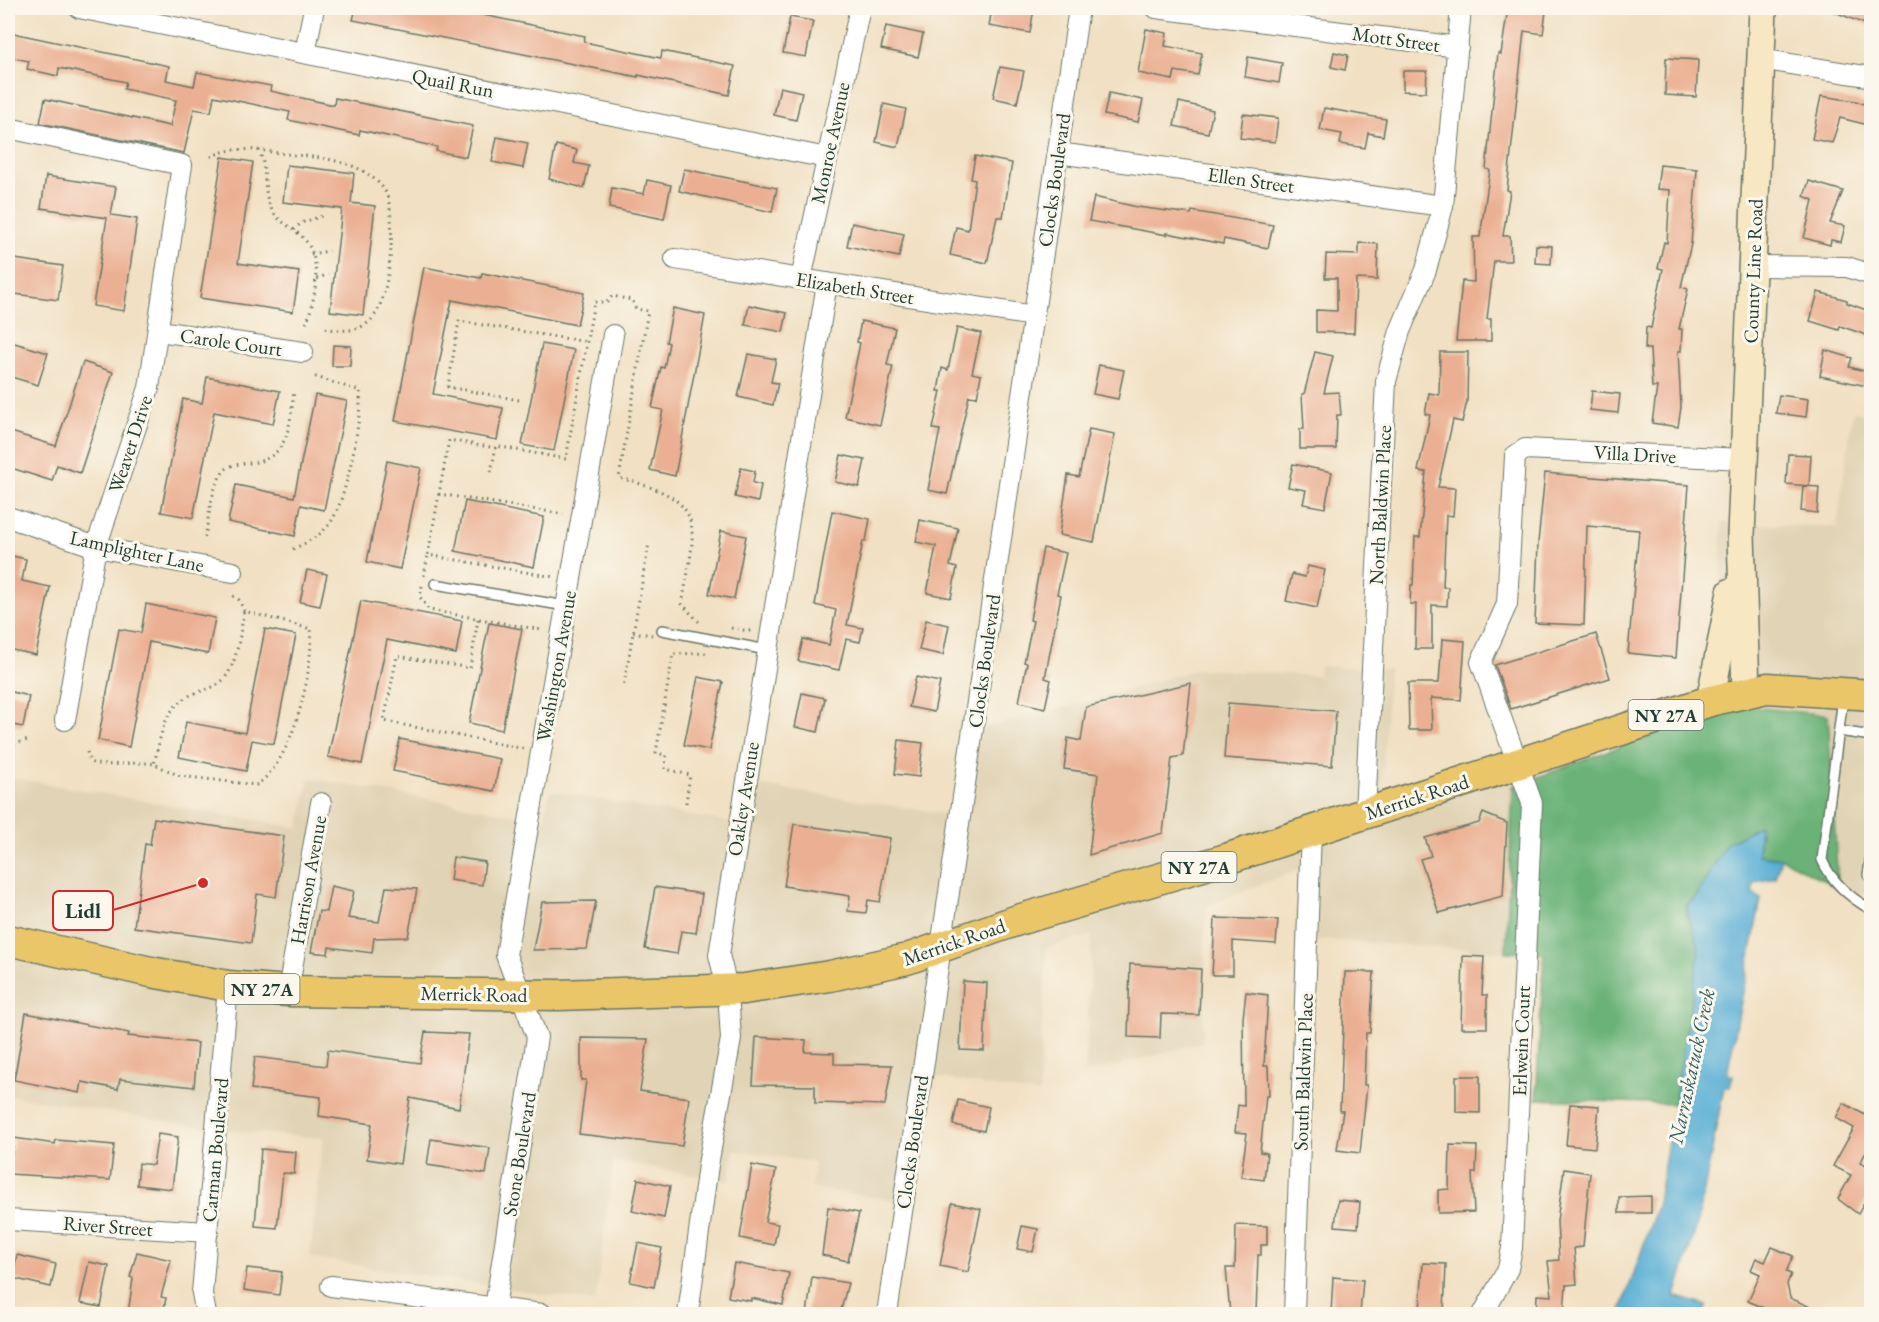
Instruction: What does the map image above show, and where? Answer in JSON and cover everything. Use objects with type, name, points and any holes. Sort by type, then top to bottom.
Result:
[{"type":"main road","name":"County Line Road","points":[[1746,691],[1741,535],[1763,8]]},
{"type":"main road","name":"County Line Road","points":[[1710,700],[1741,535]]},
{"type":"main road","name":"Merrick Road","points":[[8,939],[148,971],[228,986],[288,991],[522,995],[728,991],[830,976],[907,959],[1018,920],[1223,860],[1710,700],[1767,688],[1858,694]]},
{"type":"street","name":"Quail Run","points":[[79,8],[827,158]]},
{"type":"street","points":[[305,53],[314,8]]},
{"type":"street","name":"Monroe Avenue","points":[[801,279],[860,8]]},
{"type":"street","name":"Clocks Boulevard","points":[[887,1314],[1079,8]]},
{"type":"street","name":"Mott Street","points":[[1156,8],[1458,47]]},
{"type":"street","name":"North Baldwin Place","points":[[1365,813],[1386,381],[1400,331],[1426,270],[1443,206],[1461,8]]},
{"type":"street","points":[[1760,59],[1872,77]]},
{"type":"street","name":"Weaver Drive","points":[[8,128],[182,165],[149,388],[96,547],[65,720]]},
{"type":"street","name":"Ellen Street","points":[[1058,153],[1443,206]]},
{"type":"street","name":"Elizabeth Street","points":[[675,259],[1034,316]]},
{"type":"street","points":[[1754,266],[1847,267],[1872,275]]},
{"type":"street","name":"Oakley Avenue","points":[[688,1314],[708,1165],[731,1039],[728,991],[718,955],[827,283]]},
{"type":"street","name":"Carole Court","points":[[159,331],[303,352]]},
{"type":"street","name":"Washington Avenue","points":[[522,995],[506,955],[613,334]]},
{"type":"street","name":"Villa Drive","points":[[1516,765],[1481,662],[1507,604],[1520,452],[1744,459]]},
{"type":"street","name":"Lamplighter Lane","points":[[8,517],[96,547],[233,572]]},
{"type":"street","name":"Erlwein Court","points":[[1484,1314],[1508,1269],[1512,1248],[1532,803],[1516,765]]},
{"type":"street","name":"Harrison Avenue","points":[[288,991],[321,803]]},
{"type":"street","name":"South Baldwin Place","points":[[1294,1314],[1311,830]]},
{"type":"street","name":"Carman Boulevard","points":[[206,1314],[202,1293],[228,986]]},
{"type":"street","name":"Stone Boulevard","points":[[495,1311],[537,1037],[522,995]]},
{"type":"street","name":"River Street","points":[[8,1220],[208,1233]]},
{"type":"street","points":[[331,1286],[495,1311],[542,1314]]},
{"type":"lane","points":[[435,584],[566,606]]},
{"type":"lane","points":[[662,633],[767,650]]},
{"type":"lane","points":[[1858,694],[1839,731],[1822,860],[1828,874],[1846,892],[1872,910]]},
{"type":"lane","points":[[1839,731],[1872,736]]},
{"type":"lane","points":[[1868,875],[1872,849]]},
{"type":"path","points":[[211,158],[222,151],[259,150],[338,161],[362,170],[384,189],[391,220],[391,249],[382,301],[371,320],[352,330],[342,332],[324,328]]},
{"type":"path","points":[[259,150],[266,172],[269,204],[280,222],[294,230],[306,242],[311,254],[316,279],[312,310],[306,324]]},
{"type":"path","points":[[294,230],[302,223],[322,216]]},
{"type":"path","points":[[311,254],[329,250]]},
{"type":"path","points":[[316,279],[328,274]]},
{"type":"path","points":[[542,630],[429,610],[423,604],[420,597],[449,440],[566,459],[596,301],[607,302],[612,296],[632,300],[636,309],[648,310],[619,478],[663,491],[682,506],[692,520],[693,542],[682,604],[700,623],[710,624]]},
{"type":"path","points":[[519,400],[448,387],[459,321],[587,342]]},
{"type":"path","points":[[293,549],[312,541],[329,525],[339,509],[361,410],[360,391],[313,376]]},
{"type":"path","points":[[204,537],[218,480],[225,469],[235,465],[272,459],[278,451],[286,436],[294,390]]},
{"type":"path","points":[[491,472],[496,448]]},
{"type":"path","points":[[439,494],[568,515]]},
{"type":"path","points":[[624,684],[650,543]]},
{"type":"path","points":[[428,555],[556,578]]},
{"type":"path","points":[[154,764],[163,724],[171,710],[179,701],[212,688],[224,679],[239,641],[244,611],[239,600],[233,596]]},
{"type":"path","points":[[87,752],[90,762],[98,766],[128,761],[154,764],[180,776],[256,785],[266,779],[288,747],[307,669],[311,629],[244,611]]},
{"type":"path","points":[[478,619],[470,668],[397,656],[384,721],[541,751]]},
{"type":"path","points":[[729,628],[749,632],[755,626],[770,629]]},
{"type":"path","points":[[633,632],[662,633]]},
{"type":"path","points":[[686,803],[690,775],[665,769],[666,754],[656,753],[673,654],[701,655],[716,652]]},
{"type":"path","points":[[8,746],[28,740]]},
{"type":"shaded area","points":[[1853,411],[1871,417],[1871,894],[1838,888],[1716,682],[1722,523],[1837,527]]},
{"type":"shaded area","points":[[1320,666],[1389,669],[1382,789],[1503,751],[1513,786],[1506,952],[1295,938],[1298,870],[1206,906],[1203,1042],[1085,1074],[1092,935],[1047,947],[1039,1094],[932,1077],[915,1203],[811,1188],[814,1162],[734,1150],[729,1181],[614,1161],[595,1302],[310,1258],[323,1138],[220,1130],[8,1095],[8,777],[299,828],[309,778],[544,820],[550,791],[755,827],[762,786],[965,817],[979,729],[1090,701],[1197,669],[1319,676]]},
{"type":"green space","points":[[1732,705],[1828,715],[1838,888],[1781,858],[1758,855],[1761,831],[1727,843],[1696,897],[1687,905],[1687,917],[1699,939],[1698,960],[1674,1104],[1536,1099],[1544,954],[1506,952],[1513,786]]},
{"type":"water","name":"Narraskatuck Creek","points":[[1760,825],[1758,855],[1781,858],[1775,878],[1754,882],[1752,892],[1761,899],[1727,1074],[1733,1075],[1730,1087],[1724,1087],[1698,1221],[1675,1296],[1707,1306],[1705,1314],[1620,1314],[1658,1203],[1698,960],[1698,944],[1687,913],[1687,905],[1696,897],[1727,843]]},
{"type":"building","points":[[356,8],[449,8],[585,36],[584,42],[661,58],[662,51],[735,66],[729,95],[638,75],[638,77],[353,20]]},
{"type":"building","points":[[992,8],[1034,8],[1030,33],[989,26]]},
{"type":"building","points":[[1508,8],[1546,11],[1543,34],[1524,31],[1507,190],[1510,191],[1503,236],[1510,236],[1511,261],[1494,261],[1487,319],[1491,319],[1491,341],[1456,341],[1462,281],[1474,282],[1473,237],[1480,237],[1490,170],[1486,169],[1498,53],[1501,54]]},
{"type":"building","points":[[1825,8],[1872,8],[1872,27]]},
{"type":"building","points":[[790,17],[813,21],[806,57],[783,53]]},
{"type":"building","points":[[886,26],[923,34],[918,57],[881,49]]},
{"type":"building","points":[[1146,29],[1167,33],[1165,46],[1202,53],[1198,75],[1175,71],[1173,80],[1138,73]]},
{"type":"building","points":[[8,32],[169,66],[166,80],[194,86],[197,72],[271,86],[270,91],[334,105],[335,98],[473,126],[466,157],[436,151],[437,147],[360,130],[359,135],[288,120],[290,112],[214,96],[211,112],[194,109],[184,153],[40,123],[45,99],[170,126],[176,100],[124,89],[126,82],[59,68],[58,76],[27,69],[29,61],[8,57]]},
{"type":"building","points":[[1334,52],[1348,55],[1345,70],[1331,67]]},
{"type":"building","points":[[1248,57],[1282,63],[1279,83],[1245,77]]},
{"type":"building","points":[[1666,58],[1698,60],[1696,97],[1665,95]]},
{"type":"building","points":[[1000,67],[1024,71],[1017,103],[993,98]]},
{"type":"building","points":[[1403,71],[1427,71],[1426,92],[1403,91]]},
{"type":"building","points":[[780,87],[802,92],[796,120],[774,115]]},
{"type":"building","points":[[1109,93],[1143,100],[1138,122],[1104,115]]},
{"type":"building","points":[[1821,96],[1856,101],[1872,107],[1872,126],[1840,118],[1832,143],[1812,139]]},
{"type":"building","points":[[1179,102],[1213,110],[1208,133],[1174,126]]},
{"type":"building","points":[[884,104],[906,109],[898,147],[876,142]]},
{"type":"building","points":[[1324,108],[1386,119],[1383,136],[1368,133],[1365,148],[1340,144],[1342,134],[1320,130]]},
{"type":"building","points":[[1243,114],[1278,118],[1275,142],[1240,138]]},
{"type":"building","points":[[497,137],[528,143],[523,168],[492,162]]},
{"type":"building","points":[[556,145],[577,150],[574,163],[589,166],[584,188],[549,179]]},
{"type":"building","points":[[975,156],[1012,163],[1003,217],[997,217],[987,263],[950,255],[956,227],[968,230],[975,180],[971,179]]},
{"type":"building","points":[[222,157],[253,162],[238,263],[299,272],[293,312],[200,298]]},
{"type":"building","points":[[287,165],[354,173],[351,203],[375,206],[363,315],[330,311],[342,209],[283,202]]},
{"type":"building","points":[[1660,165],[1697,169],[1691,244],[1681,287],[1688,289],[1679,329],[1682,329],[1681,351],[1678,351],[1681,407],[1678,427],[1652,423],[1657,387],[1652,387],[1650,349],[1645,349],[1646,327],[1651,328],[1663,269],[1658,268],[1664,242],[1667,243],[1670,190],[1657,189]]},
{"type":"building","points":[[684,169],[777,188],[772,212],[679,191]]},
{"type":"building","points":[[46,176],[116,187],[111,215],[137,219],[124,311],[93,306],[107,218],[41,208]]},
{"type":"building","points":[[647,180],[671,185],[664,219],[609,208],[612,188],[644,194]]},
{"type":"building","points":[[1809,181],[1843,191],[1830,223],[1845,226],[1841,242],[1831,240],[1830,245],[1804,238],[1813,200],[1804,196]]},
{"type":"building","points":[[1094,197],[1137,207],[1191,214],[1192,211],[1273,225],[1268,248],[1224,239],[1223,244],[1089,221]]},
{"type":"building","points":[[852,223],[904,234],[899,257],[847,246]]},
{"type":"building","points":[[1359,243],[1378,244],[1377,280],[1356,279],[1354,333],[1316,332],[1316,310],[1337,311],[1337,278],[1325,278],[1326,254],[1359,255]]},
{"type":"building","points":[[1536,245],[1552,246],[1551,264],[1535,263]]},
{"type":"building","points":[[8,258],[63,266],[58,300],[8,293]]},
{"type":"building","points":[[424,267],[481,278],[482,273],[584,293],[577,325],[452,300],[433,394],[503,408],[497,440],[395,421]]},
{"type":"building","points":[[1818,292],[1847,300],[1847,303],[1872,312],[1872,337],[1840,326],[1839,330],[1810,321]]},
{"type":"building","points":[[749,305],[787,313],[783,332],[745,325]]},
{"type":"building","points":[[673,308],[705,315],[675,476],[650,470],[663,410],[652,408],[661,367],[664,368],[669,343],[666,342]]},
{"type":"building","points":[[861,321],[895,328],[887,365],[893,366],[880,425],[845,417],[860,343],[857,342]]},
{"type":"building","points":[[957,328],[981,333],[972,373],[981,375],[977,397],[969,396],[947,494],[928,490],[940,430],[933,429],[941,391],[938,391],[942,368],[948,370]]},
{"type":"building","points":[[8,341],[48,353],[38,385],[8,376]]},
{"type":"building","points":[[542,344],[574,350],[554,451],[522,445]]},
{"type":"building","points":[[333,345],[351,346],[350,366],[332,366]]},
{"type":"building","points":[[1825,350],[1852,358],[1849,367],[1872,373],[1872,387],[1820,376]]},
{"type":"building","points":[[1315,352],[1333,356],[1324,393],[1339,392],[1341,415],[1337,415],[1336,449],[1300,449],[1300,429],[1304,429],[1302,394],[1304,394]]},
{"type":"building","points":[[1440,352],[1468,352],[1467,402],[1462,422],[1453,420],[1438,487],[1455,488],[1453,516],[1446,515],[1443,587],[1448,587],[1447,606],[1432,605],[1432,649],[1415,649],[1416,604],[1410,604],[1411,585],[1413,585],[1415,537],[1420,537],[1426,472],[1418,471],[1430,415],[1425,414],[1429,393],[1439,395]]},
{"type":"building","points":[[748,354],[776,359],[771,382],[778,383],[773,405],[738,397]]},
{"type":"building","points":[[83,362],[113,372],[80,473],[57,465],[52,481],[8,467],[8,431],[56,446]]},
{"type":"building","points":[[1099,365],[1124,370],[1118,399],[1093,394]]},
{"type":"building","points":[[207,377],[280,391],[273,424],[214,412],[193,518],[161,512],[183,399],[202,403]]},
{"type":"building","points":[[1592,391],[1620,394],[1618,413],[1590,410]]},
{"type":"building","points":[[315,395],[347,401],[324,510],[301,505],[295,536],[228,522],[236,485],[294,497]]},
{"type":"building","points":[[1779,395],[1808,399],[1806,417],[1776,413]]},
{"type":"building","points":[[1089,429],[1115,434],[1094,542],[1059,535],[1068,475],[1079,477]]},
{"type":"building","points":[[1788,454],[1811,455],[1809,486],[1786,484]]},
{"type":"building","points":[[841,455],[865,460],[859,487],[835,482]]},
{"type":"building","points":[[387,461],[421,468],[400,569],[367,562]]},
{"type":"building","points":[[1293,464],[1332,472],[1325,508],[1303,504],[1306,490],[1288,487]]},
{"type":"building","points":[[741,468],[755,471],[753,483],[761,485],[758,502],[735,497]]},
{"type":"building","points":[[1545,473],[1689,485],[1676,658],[1628,653],[1639,530],[1587,526],[1584,625],[1535,623],[1538,543]]},
{"type":"building","points":[[1803,486],[1819,487],[1817,513],[1801,511]]},
{"type":"building","points":[[465,501],[544,517],[534,567],[455,551]]},
{"type":"building","points":[[832,511],[870,519],[866,541],[863,541],[847,625],[863,628],[860,642],[846,639],[839,670],[798,661],[803,639],[829,645],[836,610],[815,605]]},
{"type":"building","points":[[920,520],[958,528],[950,566],[957,568],[951,598],[927,593],[936,546],[916,542]]},
{"type":"building","points":[[721,531],[746,536],[734,599],[709,594]]},
{"type":"building","points":[[1043,548],[1066,553],[1057,594],[1061,595],[1045,678],[1051,680],[1045,708],[1019,702],[1027,663],[1024,662],[1033,621],[1030,620]]},
{"type":"building","points":[[8,555],[26,559],[22,581],[50,587],[36,655],[8,649],[10,589],[8,589]]},
{"type":"building","points":[[1308,566],[1325,570],[1317,608],[1286,601],[1292,574],[1305,577]]},
{"type":"building","points":[[307,570],[327,574],[320,606],[300,602]]},
{"type":"building","points":[[361,601],[462,621],[456,654],[387,640],[362,764],[328,757]]},
{"type":"building","points":[[146,604],[215,618],[208,654],[149,642],[129,747],[98,740],[119,629],[141,633]]},
{"type":"building","points":[[926,620],[949,625],[943,655],[919,650]]},
{"type":"building","points":[[489,623],[522,629],[502,730],[469,723]]},
{"type":"building","points":[[265,629],[296,635],[274,744],[252,740],[246,771],[179,757],[186,722],[245,733]]},
{"type":"building","points":[[1596,634],[1610,678],[1511,709],[1495,665]]},
{"type":"building","points":[[1442,639],[1465,641],[1461,700],[1431,698],[1432,730],[1409,730],[1408,683],[1439,683]]},
{"type":"building","points":[[698,677],[723,682],[709,750],[684,745]]},
{"type":"building","points":[[916,677],[940,682],[934,712],[909,707]]},
{"type":"building","points":[[1191,683],[1183,756],[1172,758],[1163,833],[1089,855],[1098,774],[1064,769],[1068,738],[1081,741],[1086,707]]},
{"type":"building","points":[[8,691],[29,696],[23,727],[8,724]]},
{"type":"building","points":[[802,693],[825,698],[818,732],[795,727]]},
{"type":"building","points":[[1228,703],[1336,711],[1332,766],[1224,758]]},
{"type":"building","points":[[400,739],[500,759],[494,791],[393,771]]},
{"type":"building","points":[[899,740],[923,743],[919,777],[895,774]]},
{"type":"building","points":[[1483,813],[1507,823],[1503,896],[1439,913],[1420,859],[1431,856],[1425,838],[1479,823]]},
{"type":"building","points":[[154,818],[284,836],[276,897],[257,894],[251,943],[134,927],[145,844],[150,845]]},
{"type":"building","points":[[794,824],[890,838],[880,902],[868,900],[866,913],[848,911],[850,896],[784,886]]},
{"type":"building","points":[[453,857],[485,862],[482,885],[450,880]]},
{"type":"building","points":[[331,886],[354,891],[348,918],[379,922],[386,887],[417,889],[408,937],[374,938],[372,953],[329,947],[328,954],[311,952],[319,911],[326,912]]},
{"type":"building","points":[[655,887],[702,894],[696,933],[681,931],[677,954],[645,949]]},
{"type":"building","points":[[596,901],[587,949],[533,950],[542,902]]},
{"type":"building","points":[[1215,918],[1278,920],[1276,944],[1233,941],[1233,975],[1212,975]]},
{"type":"building","points":[[1463,956],[1484,957],[1482,995],[1487,995],[1487,1028],[1461,1028]]},
{"type":"building","points":[[1130,964],[1201,969],[1199,1015],[1161,1014],[1160,1038],[1128,1037]]},
{"type":"building","points":[[1345,972],[1374,972],[1370,1033],[1366,1033],[1364,1085],[1367,1085],[1360,1153],[1337,1150],[1343,1111],[1340,1111]]},
{"type":"building","points":[[963,981],[987,983],[984,1051],[960,1050]]},
{"type":"building","points":[[1246,992],[1268,995],[1264,1066],[1268,1066],[1269,1096],[1266,1096],[1260,1152],[1267,1153],[1264,1180],[1241,1177],[1247,1133],[1235,1132],[1238,1105],[1244,1106],[1243,1018]]},
{"type":"building","points":[[26,1013],[129,1033],[128,1036],[198,1043],[194,1087],[120,1079],[118,1089],[82,1082],[80,1093],[14,1080]]},
{"type":"building","points":[[425,1032],[469,1034],[459,1108],[410,1098],[400,1164],[367,1159],[372,1124],[319,1116],[321,1097],[251,1089],[255,1057],[326,1066],[328,1050],[420,1063]]},
{"type":"building","points":[[756,1037],[806,1040],[805,1052],[834,1053],[834,1064],[892,1065],[885,1105],[815,1103],[815,1086],[753,1085]]},
{"type":"building","points":[[581,1038],[648,1039],[640,1091],[689,1098],[682,1146],[579,1134],[586,1080],[581,1080]]},
{"type":"building","points":[[1456,1076],[1480,1076],[1480,1113],[1456,1112]]},
{"type":"building","points":[[958,1100],[989,1107],[984,1131],[953,1125]]},
{"type":"building","points":[[1844,1103],[1872,1119],[1872,1142],[1860,1163],[1872,1169],[1872,1189],[1858,1214],[1838,1199],[1851,1175],[1833,1166],[1854,1128],[1836,1118]]},
{"type":"building","points":[[1570,1104],[1599,1106],[1595,1148],[1566,1145]]},
{"type":"building","points":[[158,1134],[178,1137],[172,1189],[137,1185],[139,1163],[153,1165]]},
{"type":"building","points":[[14,1138],[55,1144],[56,1140],[114,1145],[110,1180],[9,1174]]},
{"type":"building","points":[[431,1139],[490,1148],[486,1174],[427,1165]]},
{"type":"building","points":[[1450,1145],[1477,1146],[1476,1173],[1472,1173],[1474,1212],[1438,1213],[1438,1190],[1449,1189]]},
{"type":"building","points":[[261,1149],[296,1152],[294,1174],[283,1173],[277,1228],[255,1226]]},
{"type":"building","points":[[752,1165],[776,1170],[765,1222],[778,1224],[774,1245],[740,1238]]},
{"type":"building","points":[[1564,1169],[1590,1173],[1583,1247],[1574,1248],[1577,1284],[1566,1285],[1564,1314],[1536,1314],[1537,1295],[1552,1296],[1548,1261],[1559,1260],[1557,1221]]},
{"type":"building","points":[[638,1179],[670,1186],[664,1218],[632,1211]]},
{"type":"building","points":[[1651,1196],[1651,1213],[1619,1213],[1619,1197]]},
{"type":"building","points":[[1338,1200],[1360,1202],[1358,1228],[1335,1226]]},
{"type":"building","points":[[952,1203],[981,1209],[968,1272],[940,1266]]},
{"type":"building","points":[[828,1207],[859,1213],[848,1261],[822,1255]]},
{"type":"building","points":[[1236,1225],[1267,1226],[1267,1245],[1261,1245],[1261,1255],[1258,1255],[1256,1314],[1230,1314],[1226,1268],[1235,1268]]},
{"type":"building","points":[[1022,1226],[1038,1229],[1033,1252],[1017,1249]]},
{"type":"building","points":[[638,1243],[662,1248],[654,1287],[630,1282]]},
{"type":"building","points":[[1772,1247],[1793,1256],[1786,1272],[1791,1274],[1787,1284],[1790,1298],[1826,1314],[1777,1314],[1748,1301],[1760,1274],[1751,1270],[1756,1258],[1765,1262]]},
{"type":"building","points":[[137,1252],[171,1260],[161,1297],[166,1298],[163,1314],[128,1314],[133,1278],[130,1277]]},
{"type":"building","points":[[17,1255],[56,1264],[51,1287],[12,1278]]},
{"type":"building","points":[[89,1262],[109,1266],[101,1307],[80,1303]]},
{"type":"building","points":[[734,1263],[789,1273],[783,1305],[751,1298],[751,1301],[728,1297]]},
{"type":"building","points":[[1423,1263],[1446,1264],[1444,1311],[1420,1310]]},
{"type":"building","points":[[247,1268],[282,1272],[279,1295],[244,1290]]},
{"type":"building","points":[[812,1277],[848,1283],[840,1314],[807,1314]]},
{"type":"building","points":[[1333,1277],[1363,1280],[1360,1314],[1331,1314]]},
{"type":"place","name":"Lidl","points":[[203,883]]}]
